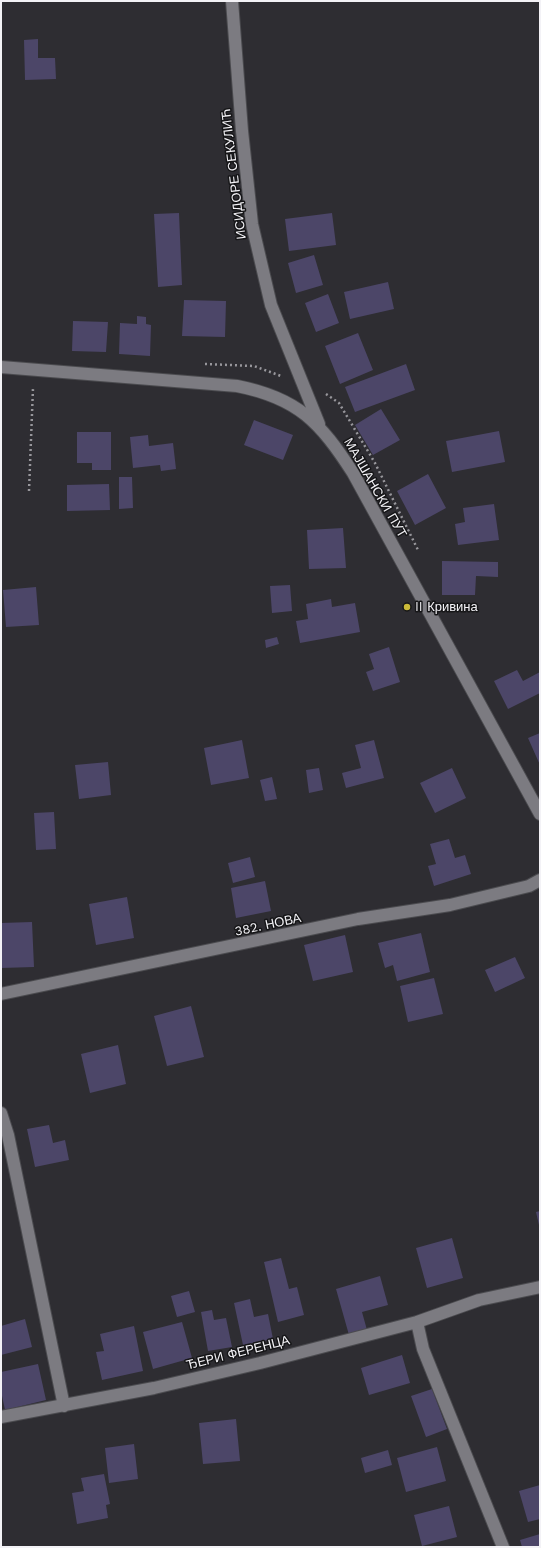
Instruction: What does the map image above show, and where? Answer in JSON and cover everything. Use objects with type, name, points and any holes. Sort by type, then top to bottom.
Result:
[{"type":"street","name":"ИСИДОРЕ СЕКУЛИЋ","points":[[232,1],[242,131],[252,224],[271,305],[321,429]]},
{"type":"street","name":"МАЈШАНСКИ ПУТ","points":[[1,366],[237,386],[256,390],[282,399],[304,413],[334,444],[353,473],[540,814]]},
{"type":"street","name":"382. НОВА","points":[[1,994],[358,919],[450,905],[528,886],[540,880]]},
{"type":"street","points":[[1,1113],[8,1134],[64,1406]]},
{"type":"street","name":"ЂЕРИ ФЕРЕНЦА","points":[[1,1417],[64,1406],[260,1363],[417,1322],[479,1300],[540,1287]]},
{"type":"street","points":[[417,1322],[423,1349],[503,1547]]},
{"type":"path","points":[[29,491],[34,369]]},
{"type":"path","points":[[303,383],[322,391],[339,402],[375,463],[420,556]]},
{"type":"building","points":[[38,39],[38,58],[55,58],[56,79],[25,80],[24,40]]},
{"type":"building","points":[[179,213],[182,285],[158,287],[154,214]]},
{"type":"building","points":[[332,213],[336,245],[289,251],[285,219]]},
{"type":"building","points":[[314,255],[323,285],[296,293],[288,263]]},
{"type":"building","points":[[388,282],[394,309],[350,319],[344,292]]},
{"type":"building","points":[[328,294],[339,323],[316,332],[305,303]]},
{"type":"building","points":[[184,300],[226,301],[225,337],[182,336]]},
{"type":"building","points":[[137,316],[146,317],[146,324],[151,325],[150,356],[119,354],[120,323],[137,324]]},
{"type":"building","points":[[73,321],[108,322],[106,352],[72,351]]},
{"type":"building","points":[[358,333],[373,370],[340,384],[325,346]]},
{"type":"building","points":[[406,364],[415,390],[355,412],[345,387]]},
{"type":"building","points":[[381,409],[400,440],[373,455],[355,425]]},
{"type":"building","points":[[254,420],[293,435],[283,460],[244,445]]},
{"type":"building","points":[[499,431],[505,462],[452,472],[446,441]]},
{"type":"building","points":[[77,432],[111,432],[111,470],[92,470],[92,463],[77,463]]},
{"type":"building","points":[[148,435],[149,446],[173,443],[176,469],[161,471],[160,465],[133,468],[130,437]]},
{"type":"building","points":[[428,474],[446,508],[415,525],[397,491]]},
{"type":"building","points":[[119,477],[132,477],[133,508],[119,509]]},
{"type":"building","points":[[109,484],[110,510],[67,511],[67,485]]},
{"type":"building","points":[[494,504],[499,540],[458,545],[455,524],[465,522],[463,508]]},
{"type":"building","points":[[343,528],[346,568],[309,569],[307,530]]},
{"type":"building","points":[[442,561],[498,562],[498,577],[476,576],[475,595],[442,595]]},
{"type":"building","points":[[290,585],[292,611],[272,613],[270,586]]},
{"type":"building","points":[[36,587],[39,625],[6,627],[3,590]]},
{"type":"building","points":[[331,599],[332,607],[355,603],[360,632],[300,643],[296,621],[308,619],[306,604]]},
{"type":"building","points":[[277,637],[279,644],[266,648],[265,640]]},
{"type":"building","points":[[389,647],[400,682],[373,691],[366,672],[374,669],[369,654]]},
{"type":"building","points":[[517,670],[523,681],[540,672],[540,693],[508,709],[494,681]]},
{"type":"building","points":[[540,733],[540,765],[528,738]]},
{"type":"building","points":[[242,740],[249,778],[211,785],[204,748]]},
{"type":"building","points":[[374,740],[384,778],[346,788],[342,773],[361,768],[355,745]]},
{"type":"building","points":[[108,762],[111,795],[79,799],[75,765]]},
{"type":"building","points":[[319,768],[323,790],[309,793],[306,770]]},
{"type":"building","points":[[452,768],[466,798],[435,813],[420,783]]},
{"type":"building","points":[[272,777],[277,799],[265,801],[260,780]]},
{"type":"building","points":[[54,812],[56,849],[36,850],[34,813]]},
{"type":"building","points":[[449,839],[455,858],[465,855],[471,874],[434,886],[428,866],[436,864],[430,844]]},
{"type":"building","points":[[250,857],[255,877],[233,883],[228,863]]},
{"type":"building","points":[[265,881],[271,911],[236,918],[231,888]]},
{"type":"building","points":[[127,897],[134,938],[96,945],[89,904]]},
{"type":"building","points":[[32,922],[34,967],[1,968],[1,923]]},
{"type":"building","points":[[421,933],[430,972],[397,981],[393,965],[385,968],[378,943]]},
{"type":"building","points":[[345,935],[353,972],[313,981],[304,945]]},
{"type":"building","points":[[515,957],[525,978],[495,992],[485,970]]},
{"type":"building","points":[[434,978],[443,1014],[408,1022],[400,986]]},
{"type":"building","points":[[191,1006],[204,1057],[167,1066],[154,1016]]},
{"type":"building","points":[[118,1045],[126,1084],[90,1093],[81,1054]]},
{"type":"building","points":[[49,1125],[53,1143],[65,1140],[69,1160],[35,1167],[27,1129]]},
{"type":"building","points":[[540,1211],[540,1225],[539,1225],[536,1212]]},
{"type":"building","points":[[452,1238],[463,1278],[427,1288],[416,1248]]},
{"type":"building","points":[[281,1258],[289,1289],[297,1287],[304,1315],[278,1322],[264,1262]]},
{"type":"building","points":[[380,1276],[388,1305],[362,1312],[367,1330],[349,1335],[336,1289]]},
{"type":"building","points":[[189,1291],[195,1312],[177,1317],[171,1296]]},
{"type":"building","points":[[250,1299],[254,1317],[268,1314],[273,1339],[243,1345],[234,1303]]},
{"type":"building","points":[[212,1310],[214,1320],[226,1318],[232,1347],[208,1351],[201,1312]]},
{"type":"building","points":[[25,1319],[32,1347],[1,1355],[1,1326]]},
{"type":"building","points":[[182,1322],[192,1358],[153,1369],[143,1332]]},
{"type":"building","points":[[134,1326],[143,1371],[102,1380],[96,1352],[104,1351],[100,1334]]},
{"type":"building","points":[[402,1355],[410,1383],[369,1395],[361,1368]]},
{"type":"building","points":[[38,1364],[46,1400],[5,1410],[1,1391],[1,1372]]},
{"type":"building","points":[[432,1389],[447,1429],[426,1437],[411,1396]]},
{"type":"building","points":[[236,1419],[240,1461],[203,1464],[199,1423]]},
{"type":"building","points":[[134,1444],[138,1479],[109,1483],[105,1448]]},
{"type":"building","points":[[437,1447],[446,1481],[406,1492],[397,1458]]},
{"type":"building","points":[[388,1450],[392,1465],[365,1473],[361,1458]]},
{"type":"building","points":[[104,1474],[110,1504],[106,1505],[108,1518],[77,1524],[72,1493],[84,1491],[81,1478]]},
{"type":"building","points":[[540,1485],[540,1519],[528,1522],[519,1491]]},
{"type":"building","points":[[449,1506],[457,1537],[422,1546],[414,1515]]},
{"type":"building","points":[[540,1534],[540,1547],[522,1547],[520,1540]]},
{"type":"place","name":"II Кривина","points":[[407,607]]}]
